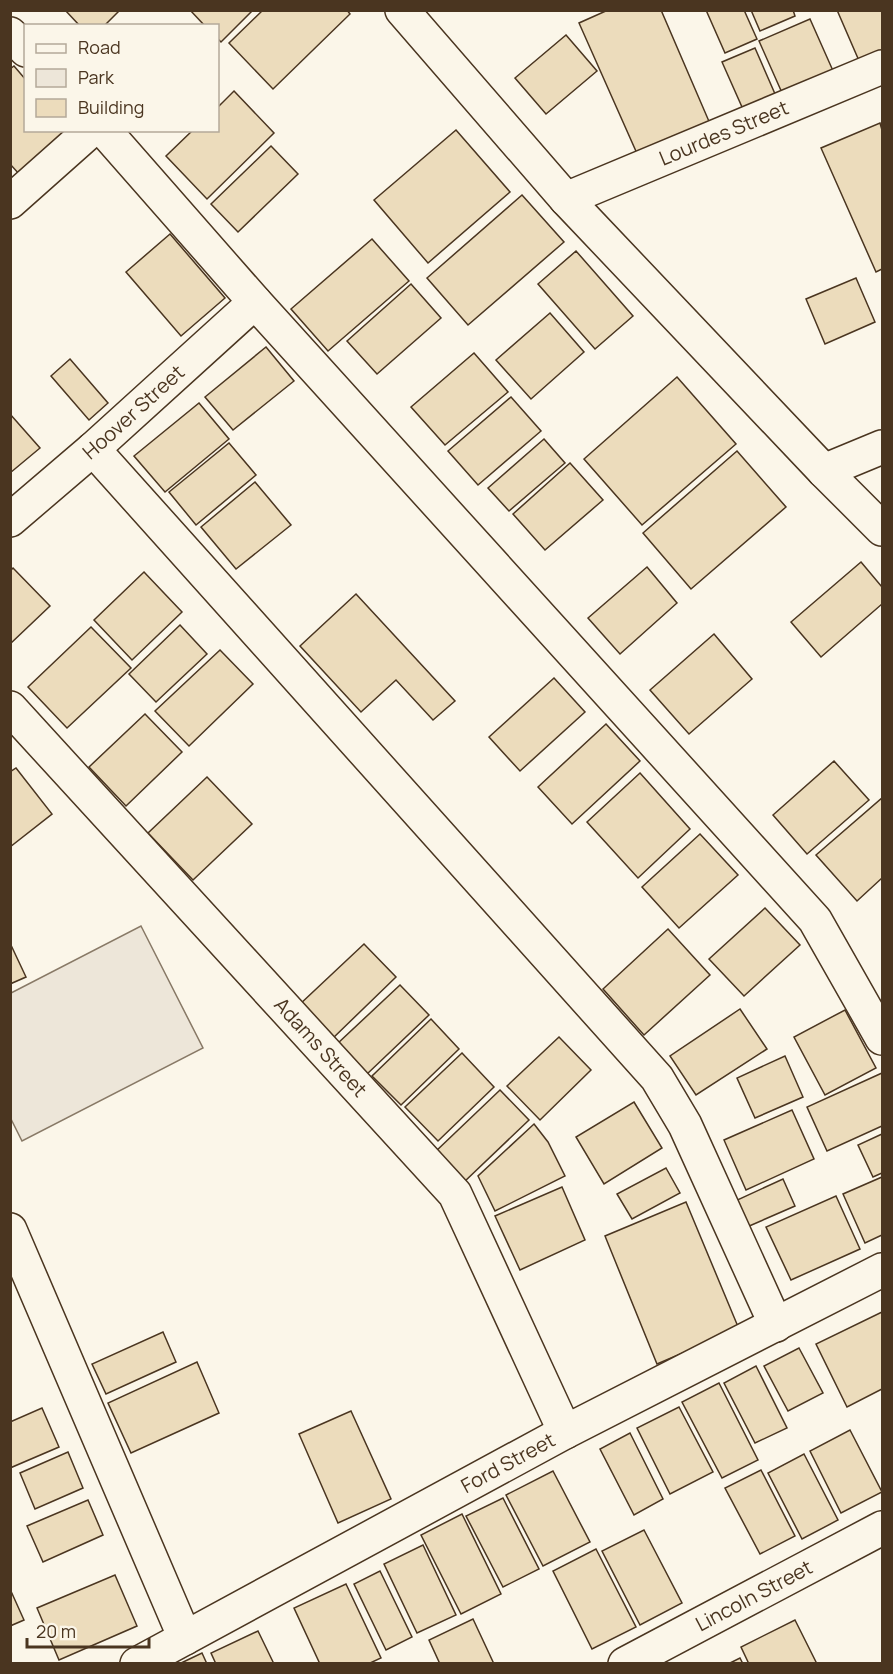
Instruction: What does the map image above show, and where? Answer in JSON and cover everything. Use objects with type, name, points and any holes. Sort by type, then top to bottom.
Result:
[{"type":"street","points":[[402,10],[567,199],[824,471],[882,529]]},
{"type":"street","points":[[10,34],[24,48]]},
{"type":"street","name":"Lourdes Street","points":[[567,199],[882,68]]},
{"type":"street","points":[[10,202],[89,132]]},
{"type":"street","points":[[106,132],[255,302],[815,920],[882,1038]]},
{"type":"street","name":"Hoover Street","points":[[10,520],[93,449],[255,302]]},
{"type":"street","points":[[824,471],[882,447]]},
{"type":"street","points":[[93,449],[657,1078],[685,1125],[776,1325]]},
{"type":"street","name":"Adams Street","points":[[10,708],[455,1194],[565,1432]]},
{"type":"street","points":[[10,1230],[185,1638]]},
{"type":"street","name":"Ford Street","points":[[137,1664],[565,1432],[882,1270]]},
{"type":"street","name":"Lincoln Street","points":[[625,1664],[882,1528]]},
{"type":"green space","points":[[141,926],[203,1048],[22,1141],[11,1119],[11,993]]},
{"type":"building","points":[[65,10],[120,10],[106,24],[78,24]]},
{"type":"building","points":[[190,10],[253,10],[221,42],[219,24],[203,24]]},
{"type":"building","points":[[263,10],[347,10],[350,14],[273,89],[229,43]]},
{"type":"building","points":[[608,10],[661,10],[711,126],[639,158],[579,23]]},
{"type":"building","points":[[706,10],[744,10],[757,39],[725,53]]},
{"type":"building","points":[[751,10],[793,10],[795,16],[760,31]]},
{"type":"building","points":[[837,10],[882,10],[882,53],[860,63]]},
{"type":"building","points":[[810,19],[838,82],[787,104],[759,41]]},
{"type":"building","points":[[566,35],[597,71],[546,114],[515,78]]},
{"type":"building","points":[[755,48],[779,103],[746,116],[722,62]]},
{"type":"building","points":[[14,66],[24,78],[24,132],[67,132],[20,175],[10,164],[10,69]]},
{"type":"building","points":[[234,91],[274,133],[207,199],[166,156],[191,132],[219,132],[219,106]]},
{"type":"building","points":[[880,123],[882,130],[882,269],[876,272],[821,148]]},
{"type":"building","points":[[456,130],[510,192],[428,263],[374,200]]},
{"type":"building","points":[[271,146],[298,174],[238,232],[211,204]]},
{"type":"building","points":[[522,195],[564,242],[468,325],[427,278]]},
{"type":"building","points":[[170,234],[225,298],[181,336],[126,272]]},
{"type":"building","points":[[372,239],[409,281],[328,351],[291,309]]},
{"type":"building","points":[[576,251],[633,316],[595,349],[538,284]]},
{"type":"building","points":[[856,278],[875,322],[825,344],[806,299]]},
{"type":"building","points":[[411,284],[441,318],[377,374],[347,341]]},
{"type":"building","points":[[550,313],[584,352],[531,399],[496,360]]},
{"type":"building","points":[[266,347],[294,381],[233,430],[205,397]]},
{"type":"building","points":[[474,353],[508,392],[445,445],[411,407]]},
{"type":"building","points":[[70,359],[108,403],[89,420],[51,376]]},
{"type":"building","points":[[677,377],[736,444],[642,525],[584,459]]},
{"type":"building","points":[[511,397],[541,431],[478,485],[448,451]]},
{"type":"building","points":[[199,403],[229,439],[165,492],[134,456]]},
{"type":"building","points":[[10,414],[40,448],[10,473]]},
{"type":"building","points":[[544,439],[565,463],[509,511],[488,488]]},
{"type":"building","points":[[229,443],[256,475],[196,525],[169,492]]},
{"type":"building","points":[[737,451],[786,507],[691,589],[643,533]]},
{"type":"building","points":[[570,463],[603,500],[545,550],[513,514]]},
{"type":"building","points":[[255,482],[291,525],[236,569],[201,527]]},
{"type":"building","points":[[861,562],[882,587],[882,604],[821,657],[791,622]]},
{"type":"building","points":[[647,567],[677,603],[620,654],[588,618]]},
{"type":"building","points":[[13,568],[50,606],[10,644],[10,571]]},
{"type":"building","points":[[144,572],[182,612],[132,660],[94,620]]},
{"type":"building","points":[[356,594],[455,701],[433,720],[396,680],[361,712],[300,646]]},
{"type":"building","points":[[180,625],[207,654],[156,702],[129,674]]},
{"type":"building","points":[[91,627],[131,668],[67,728],[28,687]]},
{"type":"building","points":[[714,634],[752,679],[689,734],[650,690]]},
{"type":"building","points":[[220,650],[253,684],[189,746],[155,711]]},
{"type":"building","points":[[554,678],[585,712],[520,771],[489,737]]},
{"type":"building","points":[[145,714],[182,752],[126,806],[89,767]]},
{"type":"building","points":[[606,724],[640,761],[572,824],[538,787]]},
{"type":"building","points":[[834,761],[869,800],[807,854],[773,815]]},
{"type":"building","points":[[16,768],[52,814],[10,847],[10,772]]},
{"type":"building","points":[[640,773],[690,829],[638,878],[587,822]]},
{"type":"building","points":[[207,777],[252,824],[193,880],[148,833]]},
{"type":"building","points":[[882,798],[882,878],[857,901],[816,855]]},
{"type":"building","points":[[700,834],[738,875],[679,928],[642,887]]},
{"type":"building","points":[[765,908],[800,945],[744,996],[709,959]]},
{"type":"building","points":[[668,929],[710,975],[644,1035],[603,989]]},
{"type":"building","points":[[10,943],[26,977],[10,984]]},
{"type":"building","points":[[364,944],[396,977],[331,1040],[298,1006]]},
{"type":"building","points":[[400,985],[429,1015],[366,1075],[337,1044]]},
{"type":"building","points":[[740,1009],[767,1049],[696,1095],[670,1056]]},
{"type":"building","points":[[845,1010],[876,1068],[825,1095],[794,1037]]},
{"type":"building","points":[[431,1019],[459,1049],[401,1105],[372,1076]]},
{"type":"building","points":[[559,1037],[591,1070],[540,1120],[507,1086]]},
{"type":"building","points":[[462,1053],[494,1087],[438,1141],[405,1107]]},
{"type":"building","points":[[785,1056],[803,1097],[755,1118],[737,1078]]},
{"type":"building","points":[[882,1073],[882,1126],[827,1151],[807,1107]]},
{"type":"building","points":[[500,1090],[529,1120],[463,1183],[434,1153]]},
{"type":"building","points":[[634,1102],[662,1148],[604,1184],[576,1137]]},
{"type":"building","points":[[792,1110],[814,1159],[746,1190],[724,1140]]},
{"type":"building","points":[[534,1124],[548,1142],[565,1176],[495,1211],[478,1176]]},
{"type":"building","points":[[882,1134],[882,1173],[873,1177],[858,1145]]},
{"type":"building","points":[[666,1168],[680,1193],[632,1219],[617,1194]]},
{"type":"building","points":[[882,1177],[882,1235],[865,1243],[843,1194]]},
{"type":"building","points":[[783,1179],[795,1206],[747,1227],[735,1201]]},
{"type":"building","points":[[562,1187],[585,1240],[520,1270],[495,1216]]},
{"type":"building","points":[[836,1196],[860,1249],[791,1280],[766,1227]]},
{"type":"building","points":[[686,1202],[739,1329],[657,1364],[605,1236]]},
{"type":"building","points":[[882,1312],[882,1389],[847,1407],[816,1344]]},
{"type":"building","points":[[163,1332],[176,1362],[106,1394],[92,1364]]},
{"type":"building","points":[[799,1348],[823,1393],[788,1411],[764,1366]]},
{"type":"building","points":[[197,1362],[219,1413],[131,1453],[108,1403]]},
{"type":"building","points":[[756,1366],[787,1428],[755,1443],[724,1383]]},
{"type":"building","points":[[719,1383],[758,1460],[722,1478],[682,1402]]},
{"type":"building","points":[[679,1407],[713,1472],[670,1494],[637,1428]]},
{"type":"building","points":[[42,1408],[59,1447],[10,1468],[10,1422]]},
{"type":"building","points":[[351,1411],[391,1499],[338,1523],[299,1434]]},
{"type":"building","points":[[850,1430],[882,1492],[841,1513],[810,1451]]},
{"type":"building","points":[[630,1433],[663,1499],[634,1515],[600,1449]]},
{"type":"building","points":[[68,1452],[83,1488],[35,1509],[20,1473]]},
{"type":"building","points":[[804,1454],[838,1520],[802,1539],[768,1473]]},
{"type":"building","points":[[761,1470],[795,1536],[760,1554],[725,1488]]},
{"type":"building","points":[[553,1471],[590,1542],[543,1566],[506,1495]]},
{"type":"building","points":[[503,1498],[539,1569],[503,1587],[466,1516]]},
{"type":"building","points":[[88,1500],[103,1535],[43,1562],[27,1526]]},
{"type":"building","points":[[462,1514],[501,1594],[461,1614],[421,1535]]},
{"type":"building","points":[[644,1530],[682,1603],[640,1625],[602,1551]]},
{"type":"building","points":[[423,1545],[456,1615],[417,1633],[384,1564]]},
{"type":"building","points":[[596,1549],[636,1627],[592,1649],[553,1571]]},
{"type":"building","points":[[380,1571],[412,1637],[386,1650],[354,1584]]},
{"type":"building","points":[[115,1575],[137,1626],[59,1660],[37,1608]]},
{"type":"building","points":[[346,1584],[381,1658],[368,1664],[320,1664],[294,1608]]},
{"type":"building","points":[[10,1589],[24,1620],[10,1626]]},
{"type":"building","points":[[473,1619],[494,1664],[440,1664],[429,1640]]},
{"type":"building","points":[[795,1620],[817,1664],[749,1664],[741,1647]]},
{"type":"building","points":[[258,1631],[274,1664],[216,1664],[211,1653]]},
{"type":"building","points":[[202,1653],[207,1664],[179,1664]]},
{"type":"building","points":[[740,1658],[743,1664],[728,1664]]}]
